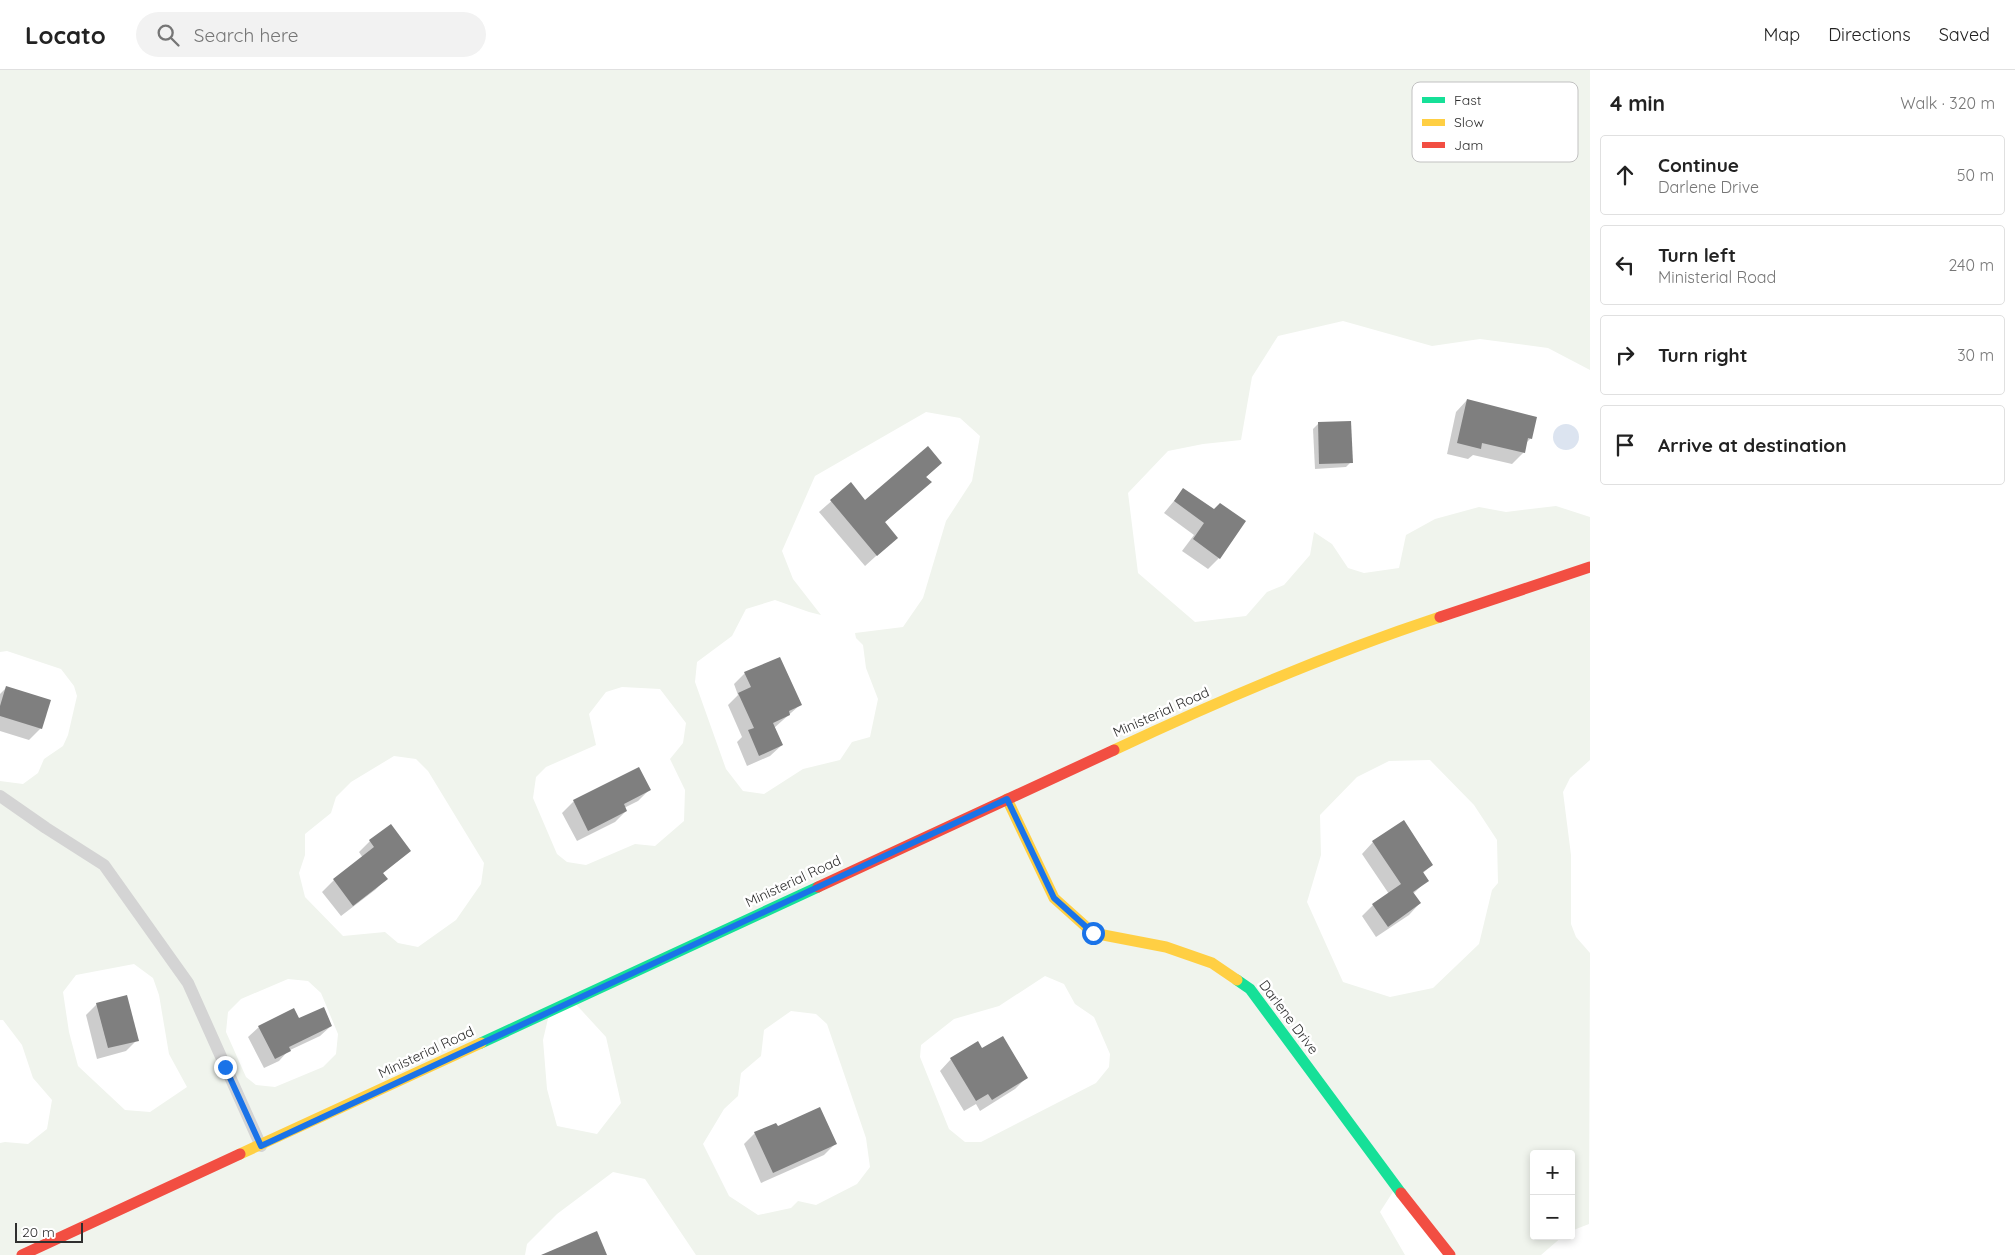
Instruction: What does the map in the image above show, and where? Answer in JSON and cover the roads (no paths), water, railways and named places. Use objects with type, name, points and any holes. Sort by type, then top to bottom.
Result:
[{"type":"main road","name":"Ministerial Road","points":[[22,1255],[1208,706],[1388,634],[1590,567]]},
{"type":"main road","name":"Darlene Drive","points":[[1007,799],[1054,898],[1093,933],[1166,948],[1212,963],[1250,988],[1385,1172],[1450,1255]]},
{"type":"lane","points":[[0,796],[104,865],[188,983],[261,1146]]}]
